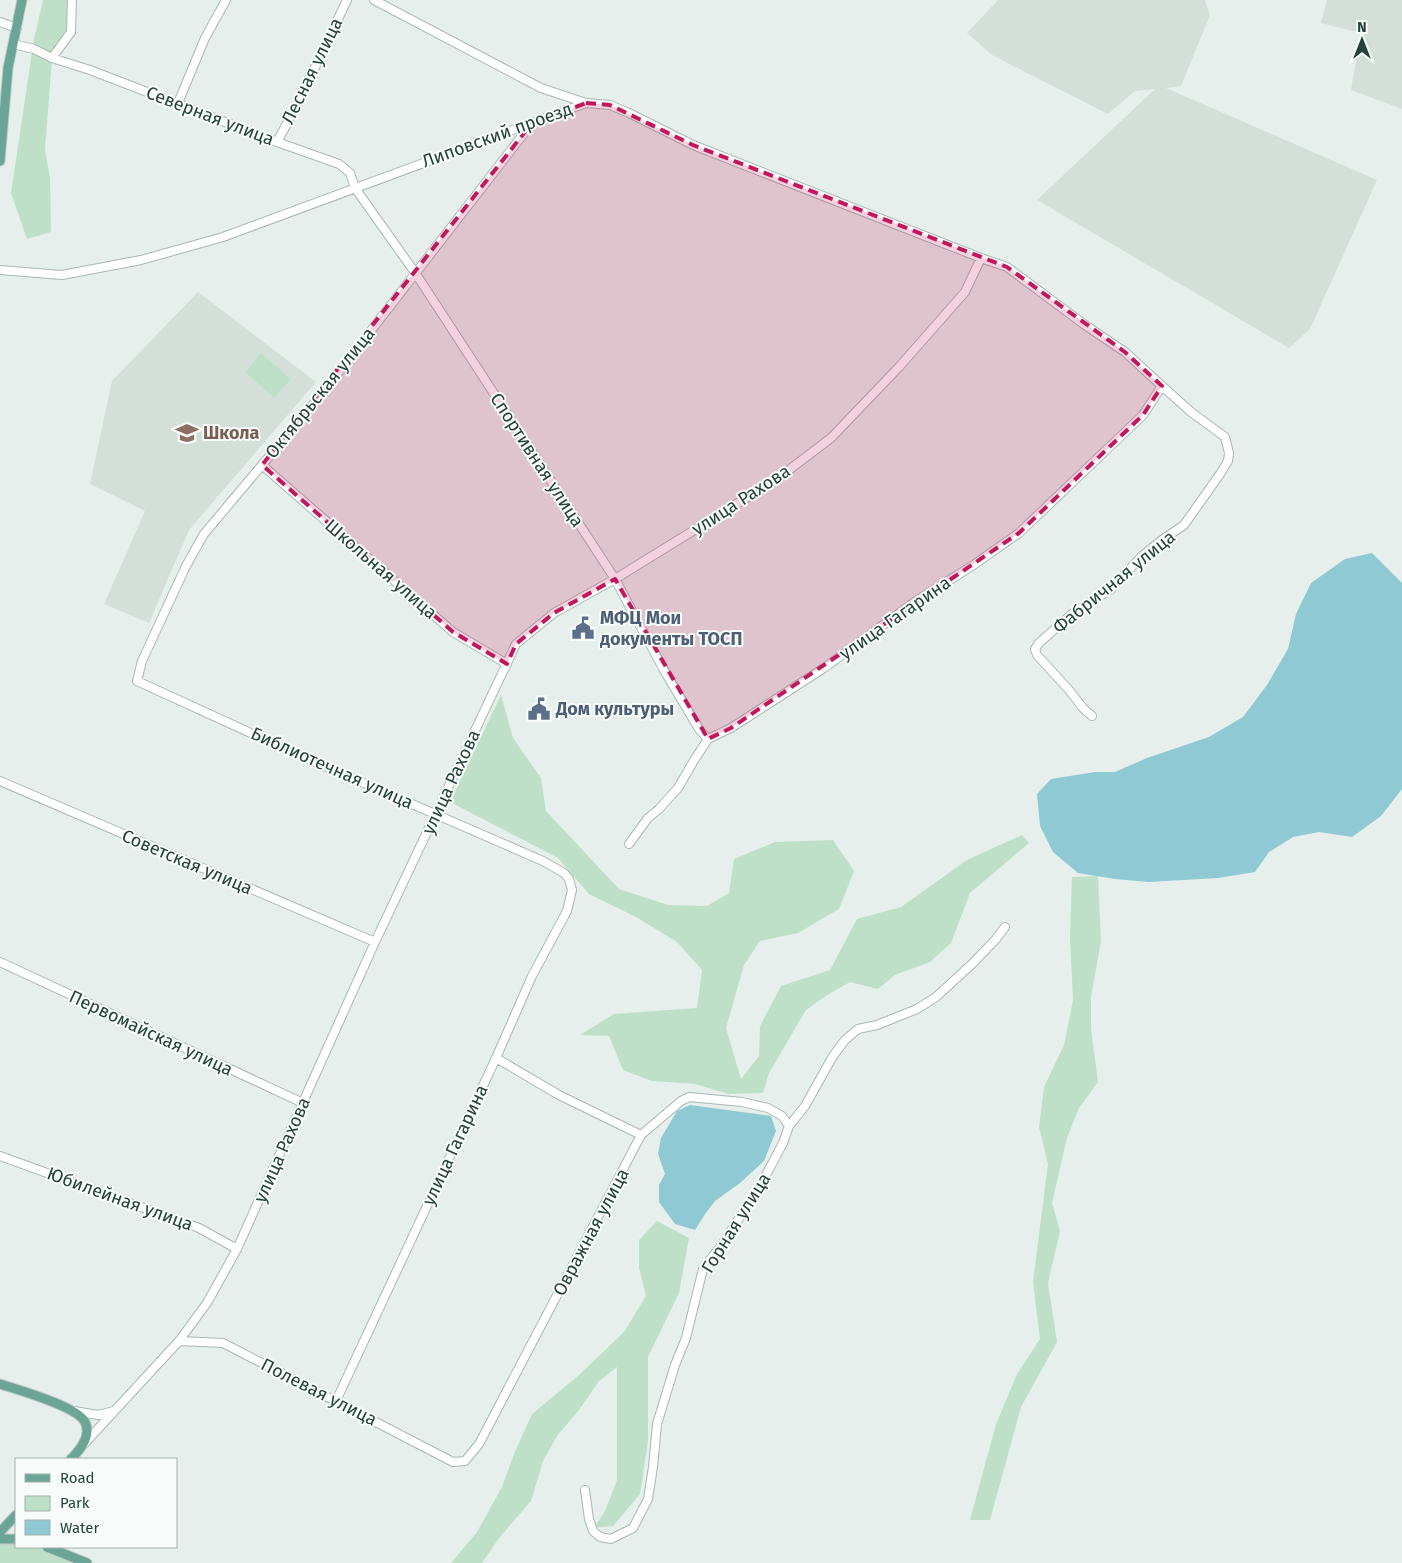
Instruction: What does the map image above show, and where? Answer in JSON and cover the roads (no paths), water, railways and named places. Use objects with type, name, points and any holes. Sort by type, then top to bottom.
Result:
[{"type":"main road","points":[[0,161],[8,68],[22,0]]},
{"type":"main road","points":[[0,1384],[72,1410],[81,1417],[85,1422],[86,1436],[83,1446],[72,1458]]},
{"type":"main road","points":[[0,1532],[12,1525]]},
{"type":"main road","points":[[0,1539],[15,1538]]},
{"type":"main road","points":[[50,1548],[87,1563]]},
{"type":"street","points":[[52,58],[70,32],[72,0]]},
{"type":"street","points":[[178,103],[205,38],[226,0]]},
{"type":"street","name":"Лесная улица","points":[[277,142],[297,105],[347,0]]},
{"type":"street","points":[[374,0],[541,88],[586,103]]},
{"type":"street","points":[[0,22],[17,28]]},
{"type":"street","name":"Северная улица","points":[[13,44],[34,49],[52,58],[90,70],[339,164],[350,173],[355,188]]},
{"type":"street","name":"Липовский проезд","points":[[0,270],[62,275],[141,260],[223,237],[586,103],[610,105],[693,145],[1007,267],[1085,325],[1126,352],[1191,412],[1225,437]]},
{"type":"street","name":"Октябрьская улица","points":[[137,681],[142,661],[193,553],[204,534],[325,390],[532,123]]},
{"type":"street","name":"Спортивная улица","points":[[355,188],[416,274],[615,579],[698,729],[708,739]]},
{"type":"street","name":"улица Рахова","points":[[83,1446],[179,1341],[207,1303],[237,1248],[375,942],[516,644],[554,613],[615,579],[777,479],[831,438],[899,367],[965,292],[982,258]]},
{"type":"street","name":"улица Гагарина","points":[[708,739],[731,728],[824,668],[916,600],[972,566],[1019,533],[1143,415],[1162,386]]},
{"type":"street","name":"Фабричная улица","points":[[1092,716],[1037,655],[1035,649],[1039,643],[1074,613],[1111,589],[1148,550],[1184,526],[1228,461],[1229,453],[1225,437]]},
{"type":"street","name":"Школьная улица","points":[[262,465],[453,632],[507,664]]},
{"type":"street","name":"Библиотечная улица","points":[[137,681],[290,751],[550,865],[564,873],[569,879],[572,890]]},
{"type":"street","points":[[629,844],[648,818],[678,788],[708,739]]},
{"type":"street","name":"Советская улица","points":[[0,781],[375,942]]},
{"type":"street","name":"улица Гагарина","points":[[336,1400],[496,1058],[532,976],[567,911],[572,890]]},
{"type":"street","name":"Горная улица","points":[[585,1490],[589,1520],[593,1531],[600,1537],[611,1539],[633,1528],[648,1499],[658,1424],[675,1365],[686,1338],[703,1269],[759,1188],[783,1144],[789,1126],[805,1106],[833,1056],[845,1040],[858,1029],[878,1025],[936,997],[973,964],[1005,927]]},
{"type":"street","name":"Первомайская улица","points":[[0,962],[303,1103]]},
{"type":"street","points":[[496,1058],[559,1095],[641,1135],[681,1100],[689,1097],[742,1102],[768,1108],[782,1116],[789,1126]]},
{"type":"street","name":"Овражная улица","points":[[453,1462],[465,1461],[478,1444],[641,1135]]},
{"type":"street","name":"Юбилейная улица","points":[[0,1156],[199,1228],[237,1248]]},
{"type":"street","name":"Полевая улица","points":[[179,1341],[223,1343],[453,1462]]},
{"type":"street","points":[[72,1410],[98,1415],[115,1410]]},
{"type":"water","points":[[1372,553],[1402,583],[1402,789],[1381,816],[1352,837],[1319,832],[1293,837],[1269,852],[1255,872],[1218,878],[1149,882],[1115,879],[1078,873],[1053,852],[1040,826],[1037,794],[1051,779],[1095,772],[1115,772],[1147,758],[1209,737],[1243,717],[1267,685],[1288,649],[1296,614],[1311,583],[1345,559]]},
{"type":"water","points":[[690,1105],[771,1116],[776,1131],[764,1161],[740,1183],[715,1201],[695,1230],[675,1224],[659,1202],[659,1185],[665,1174],[658,1154],[661,1138],[677,1111]]},
{"type":"place","name":"Школа","points":[[187,433]]},
{"type":"place","name":"МФЦ Мои документы ТОСП","points":[[583,628]]},
{"type":"place","name":"Дом культуры","points":[[539,709]]}]
